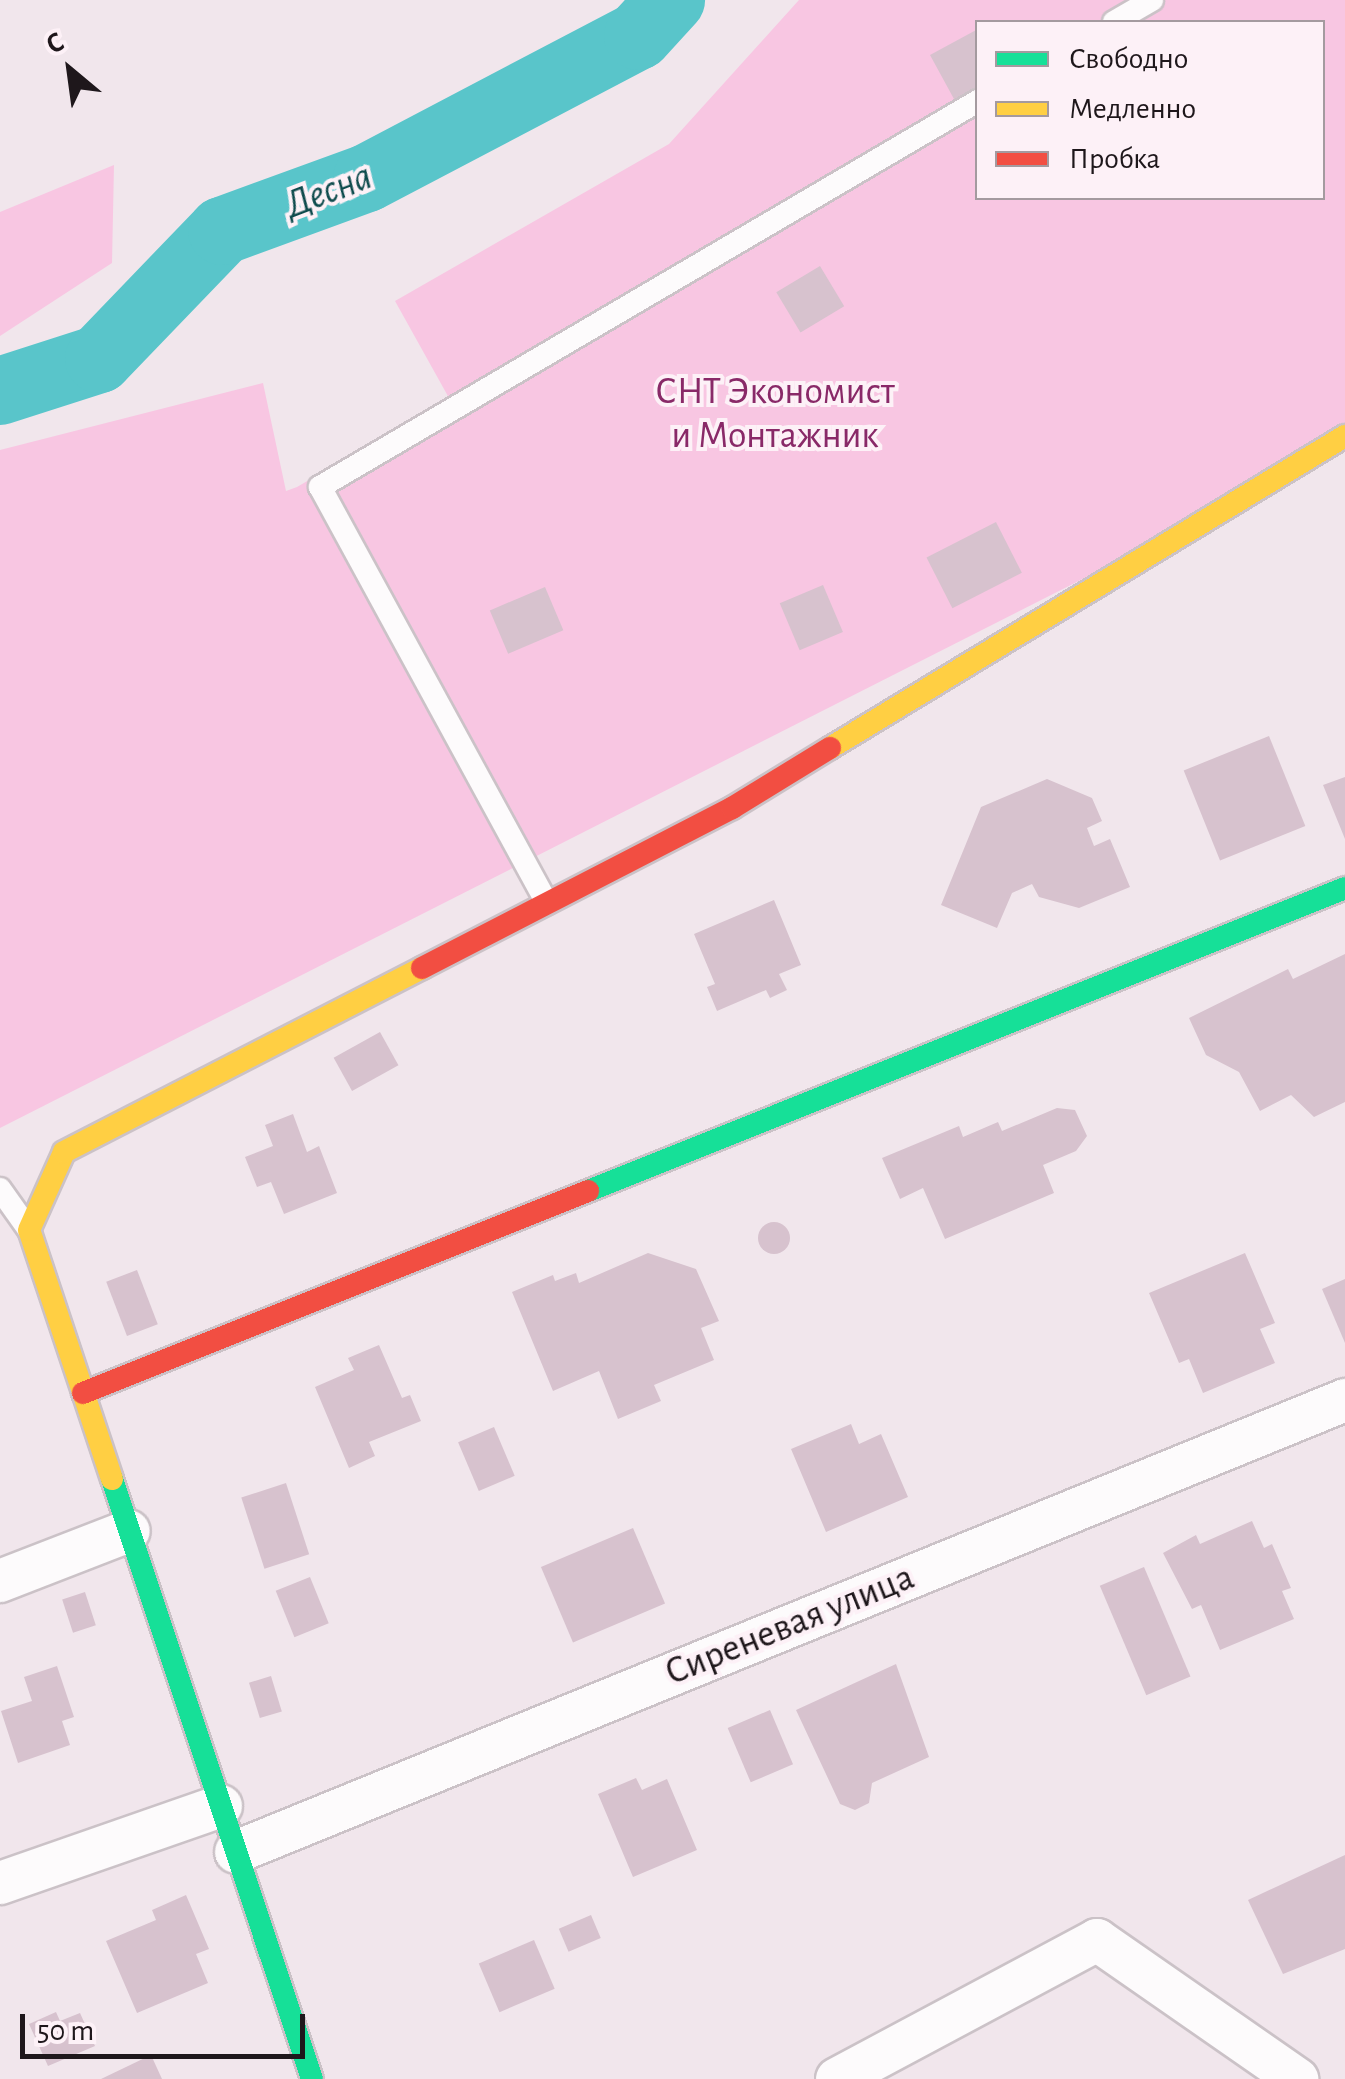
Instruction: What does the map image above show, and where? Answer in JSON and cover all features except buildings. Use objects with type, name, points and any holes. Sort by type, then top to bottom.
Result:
[{"type":"street","points":[[312,2079],[29,1230],[64,1152],[732,808],[1345,436]]},
{"type":"street","points":[[83,1393],[1345,888]]},
{"type":"street","name":"Сиреневая улица","points":[[236,1852],[1345,1400]]},
{"type":"street","points":[[0,1581],[130,1531]]},
{"type":"street","points":[[0,1882],[221,1806]]},
{"type":"street","points":[[836,2079],[1097,1940],[1297,2079]]},
{"type":"lane","points":[[1117,20],[1152,0]]},
{"type":"lane","points":[[546,903],[320,487],[975,103]]},
{"type":"lane","points":[[0,1189],[29,1230]]},
{"type":"green space","name":"СНТ Экономист и Монтажник","points":[[799,0],[1345,0],[1345,446],[0,1128],[0,450],[263,383],[286,491],[297,487],[449,398],[395,301],[669,144]]},
{"type":"green space","points":[[114,165],[112,263],[0,336],[0,212]]},
{"type":"waterway","name":"Десна","points":[[0,391],[99,359],[222,231],[367,178],[638,36],[671,0]]},
{"type":"traffic: fast","points":[[588,1191],[1345,888]]},
{"type":"traffic: fast","points":[[112,1479],[312,2079]]},
{"type":"traffic: slow","points":[[830,748],[1345,436]]},
{"type":"traffic: slow","points":[[112,1479],[29,1230],[64,1152],[422,968]]},
{"type":"traffic: jam","points":[[422,968],[732,808],[830,748]]},
{"type":"traffic: jam","points":[[83,1393],[588,1191]]}]
